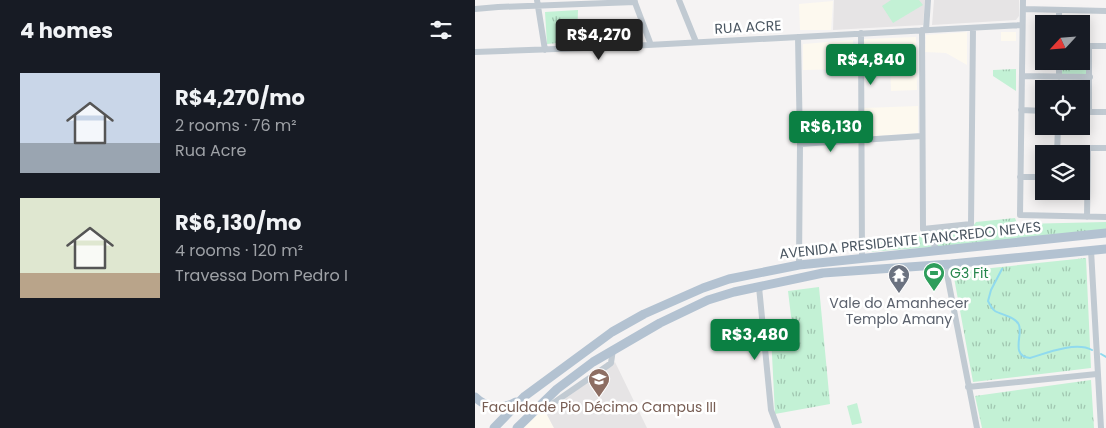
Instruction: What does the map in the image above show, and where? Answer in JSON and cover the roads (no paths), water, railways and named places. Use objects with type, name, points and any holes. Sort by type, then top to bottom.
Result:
[{"type":"main road","name":"AVENIDA PRESIDENTE TANCREDO NEVES","points":[[494,428],[525,396],[612,332],[644,314],[703,288],[729,279],[799,265],[1106,233]]},
{"type":"main road","name":"AVENIDA PRESIDENTE TANCREDO NEVES","points":[[517,428],[544,401],[593,362],[652,327],[709,300],[823,273],[948,264],[1106,249]]},
{"type":"main road","points":[[936,251],[948,264]]},
{"type":"main road","points":[[475,396],[482,402],[499,407],[511,405],[525,396]]},
{"type":"street","points":[[679,0],[695,42]]},
{"type":"street","points":[[928,0],[924,30],[923,229],[936,251]]},
{"type":"street","points":[[1023,0],[1021,25],[1020,216],[1106,217]]},
{"type":"street","points":[[475,10],[498,4],[634,1],[651,45]]},
{"type":"street","points":[[538,3],[545,50]]},
{"type":"street","points":[[1023,9],[1106,11]]},
{"type":"street","points":[[1059,10],[1059,15]]},
{"type":"street","name":"RUA ACRE","points":[[475,52],[651,45],[1021,25]]},
{"type":"street","points":[[923,229],[971,224],[973,28]]},
{"type":"street","points":[[861,33],[862,258]]},
{"type":"street","points":[[798,37],[800,144],[799,265]]},
{"type":"street","points":[[1090,46],[1106,46]]},
{"type":"street","points":[[1059,70],[1059,77]]},
{"type":"street","points":[[1090,70],[1090,80]]},
{"type":"street","points":[[1022,76],[1090,77]]},
{"type":"street","points":[[1021,110],[1035,111]]},
{"type":"street","points":[[1090,112],[1106,112]]},
{"type":"street","points":[[800,144],[922,136]]},
{"type":"street","points":[[1090,148],[1106,148]]},
{"type":"street","points":[[1020,177],[1035,177]]},
{"type":"street","points":[[1086,200],[1087,217]]},
{"type":"street","points":[[1091,250],[1101,428]]},
{"type":"street","points":[[948,264],[968,387],[977,428]]},
{"type":"street","points":[[759,287],[771,410],[778,428]]},
{"type":"street","points":[[968,387],[1097,374]]},
{"type":"waterway","points":[[1002,269],[991,290],[988,301],[995,311],[1012,318],[1019,325],[1020,353],[1030,358],[1070,347],[1092,350]]},
{"type":"waterway","points":[[1101,354],[1106,357]]},
{"type":"place","name":"G3 Fit","points":[[934,292]]},
{"type":"place","name":"Vale do Amanhecer Templo Amany","points":[[899,294]]},
{"type":"place","name":"Faculdade Pio Décimo Campus III","points":[[599,398]]}]
